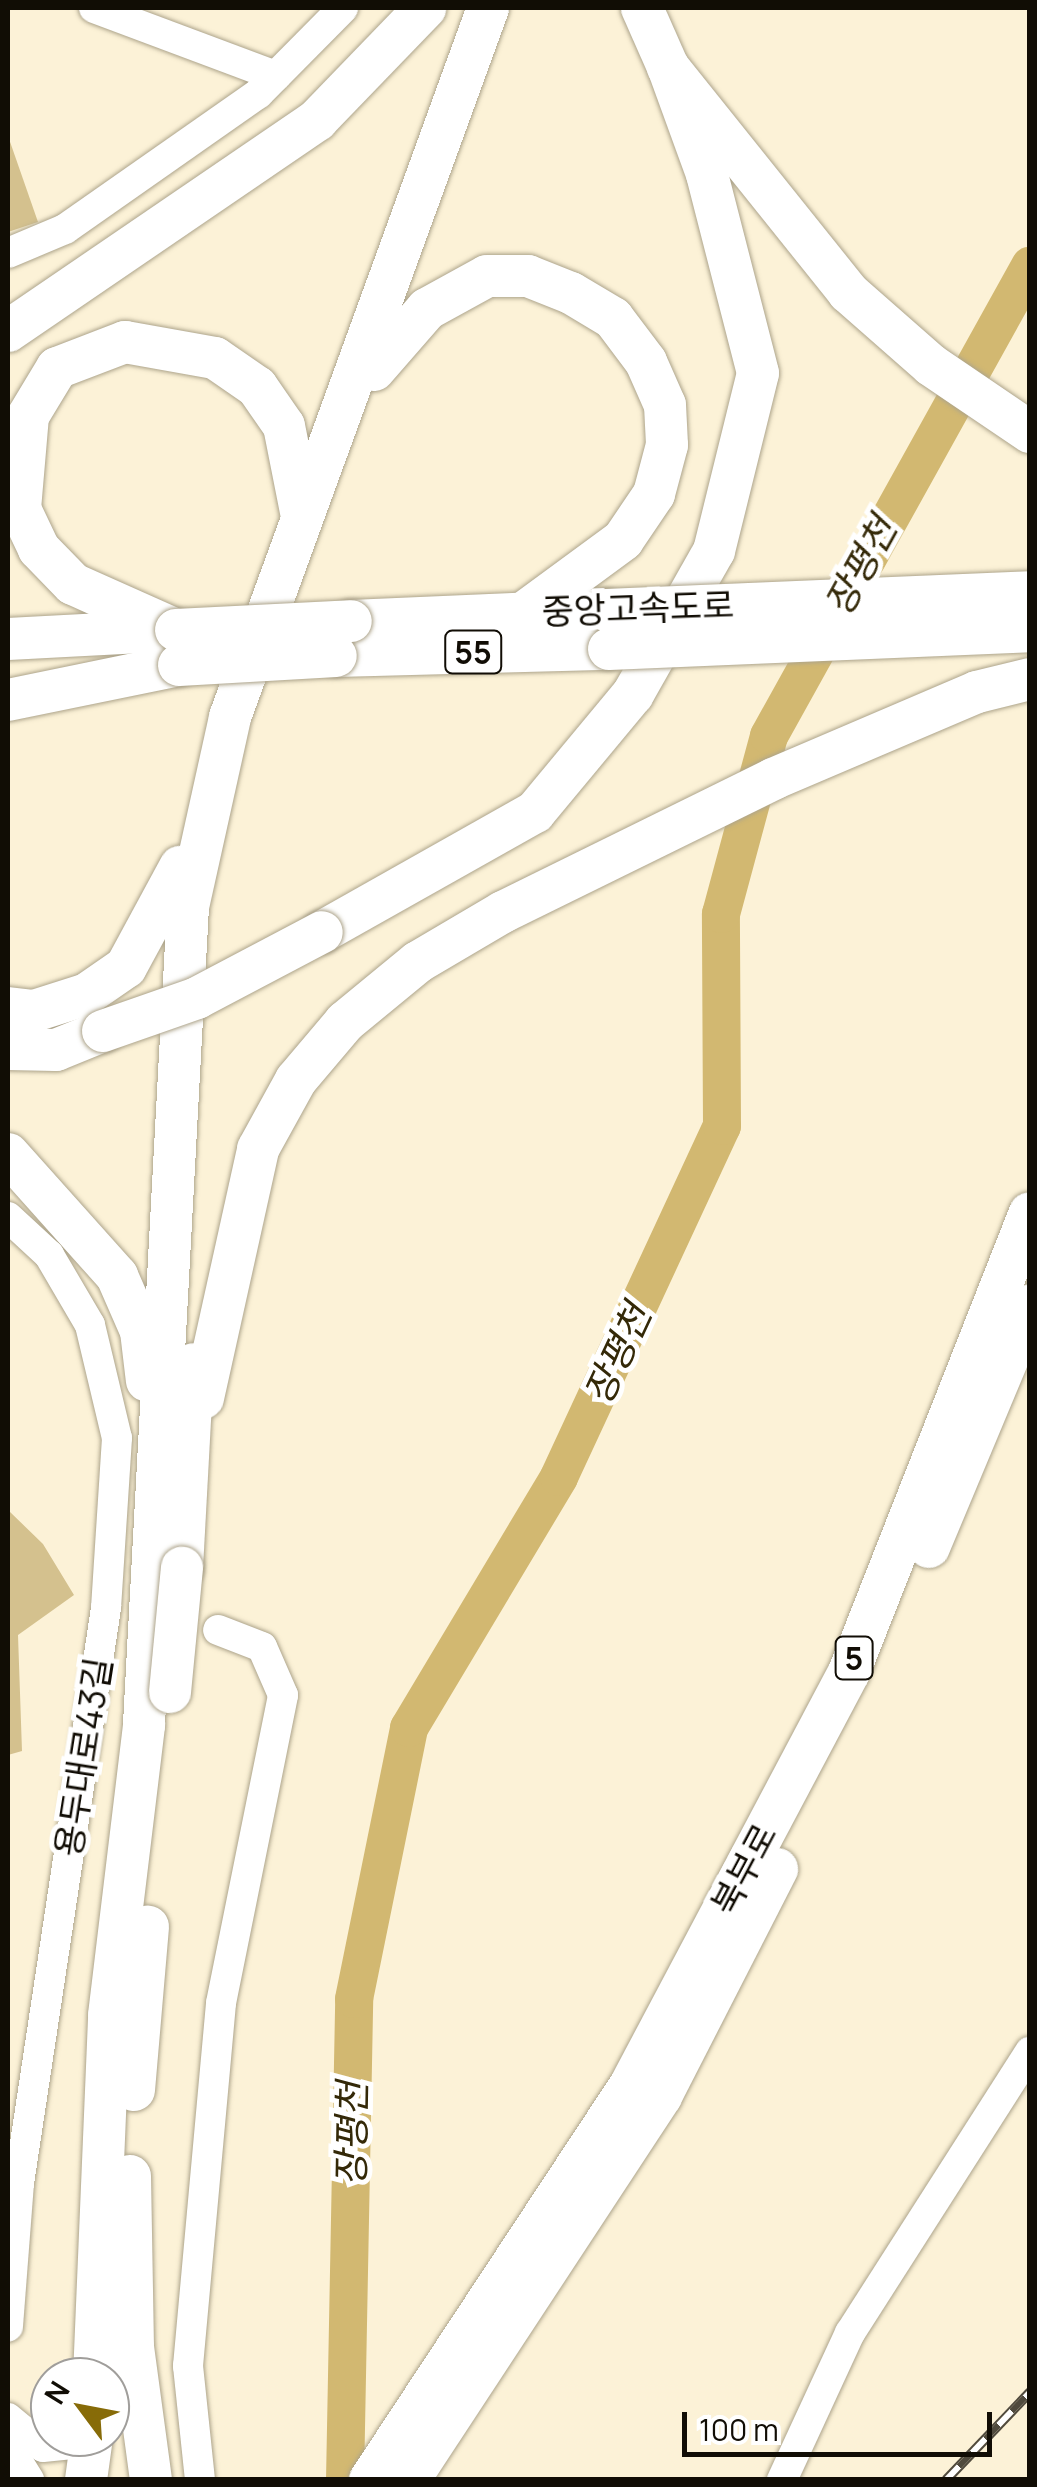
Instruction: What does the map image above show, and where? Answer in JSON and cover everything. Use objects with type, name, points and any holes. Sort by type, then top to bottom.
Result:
[{"type":"highway","points":[[8,331],[317,120],[425,8]]},
{"type":"highway","points":[[8,1008],[34,1011],[87,994],[126,967],[206,807],[302,519],[488,8]]},
{"type":"highway","points":[[8,1049],[56,1050],[197,998],[535,812],[633,694],[714,551],[758,373],[707,174],[668,66],[642,8]]},
{"type":"highway","points":[[668,66],[848,292],[930,365],[1030,432]]},
{"type":"highway","points":[[95,2357],[109,2015],[176,1473],[212,897],[244,718],[379,358],[427,309],[486,276],[528,276],[612,318],[665,405],[667,445],[654,494],[623,540],[525,612]]},
{"type":"highway","points":[[177,647],[73,584],[39,550],[20,509],[23,435],[57,368],[124,342],[215,358],[257,387],[284,426],[302,519]]},
{"type":"highway","name":"중앙고속도로","points":[[343,638],[525,612],[608,630],[1030,592]]},
{"type":"highway","name":"중앙고속도로","points":[[8,669],[177,647],[343,638],[608,630],[1030,631]]},
{"type":"highway","name":"중앙고속도로","points":[[8,639],[177,647]]},
{"type":"highway","points":[[8,700],[177,647]]},
{"type":"highway","points":[[176,1473],[258,1149],[296,1080],[344,1022],[418,962],[571,879],[977,692],[1030,680]]},
{"type":"highway","points":[[150,2480],[133,2347],[128,2197],[182,1568],[176,1473],[188,906],[206,807]]},
{"type":"highway","points":[[8,1154],[117,1276],[141,1331],[176,1473]]},
{"type":"highway","name":"북부로","points":[[370,2480],[646,2089],[849,1672],[1030,1213]]},
{"type":"highway","name":"북부로","points":[[409,2480],[646,2089],[870,1687],[1030,1305]]},
{"type":"street","points":[[94,8],[276,76]]},
{"type":"street","points":[[8,252],[66,229],[276,76],[343,8]]},
{"type":"street","name":"용두대로43길","points":[[8,1217],[50,1255],[90,1325],[117,1438],[120,1611],[19,2183],[8,2327]]},
{"type":"street","points":[[200,2480],[188,2366],[221,2003],[283,1695],[262,1647],[218,1630]]},
{"type":"street","points":[[782,2480],[850,2333],[1030,2052]]},
{"type":"street","points":[[8,2418],[30,2437]]},
{"type":"street","points":[[8,2446],[28,2480]]},
{"type":"shaded area","points":[[8,136],[38,222],[8,232]]},
{"type":"shaded area","points":[[8,1510],[43,1544],[74,1595],[18,1635],[22,1751],[8,1755]]},
{"type":"waterway","name":"장평천","points":[[345,2480],[354,1999],[409,1728],[559,1477],[722,1126],[721,914],[769,736],[1030,266]]},
{"type":"railway","points":[[946,2480],[1030,2392]]}]
